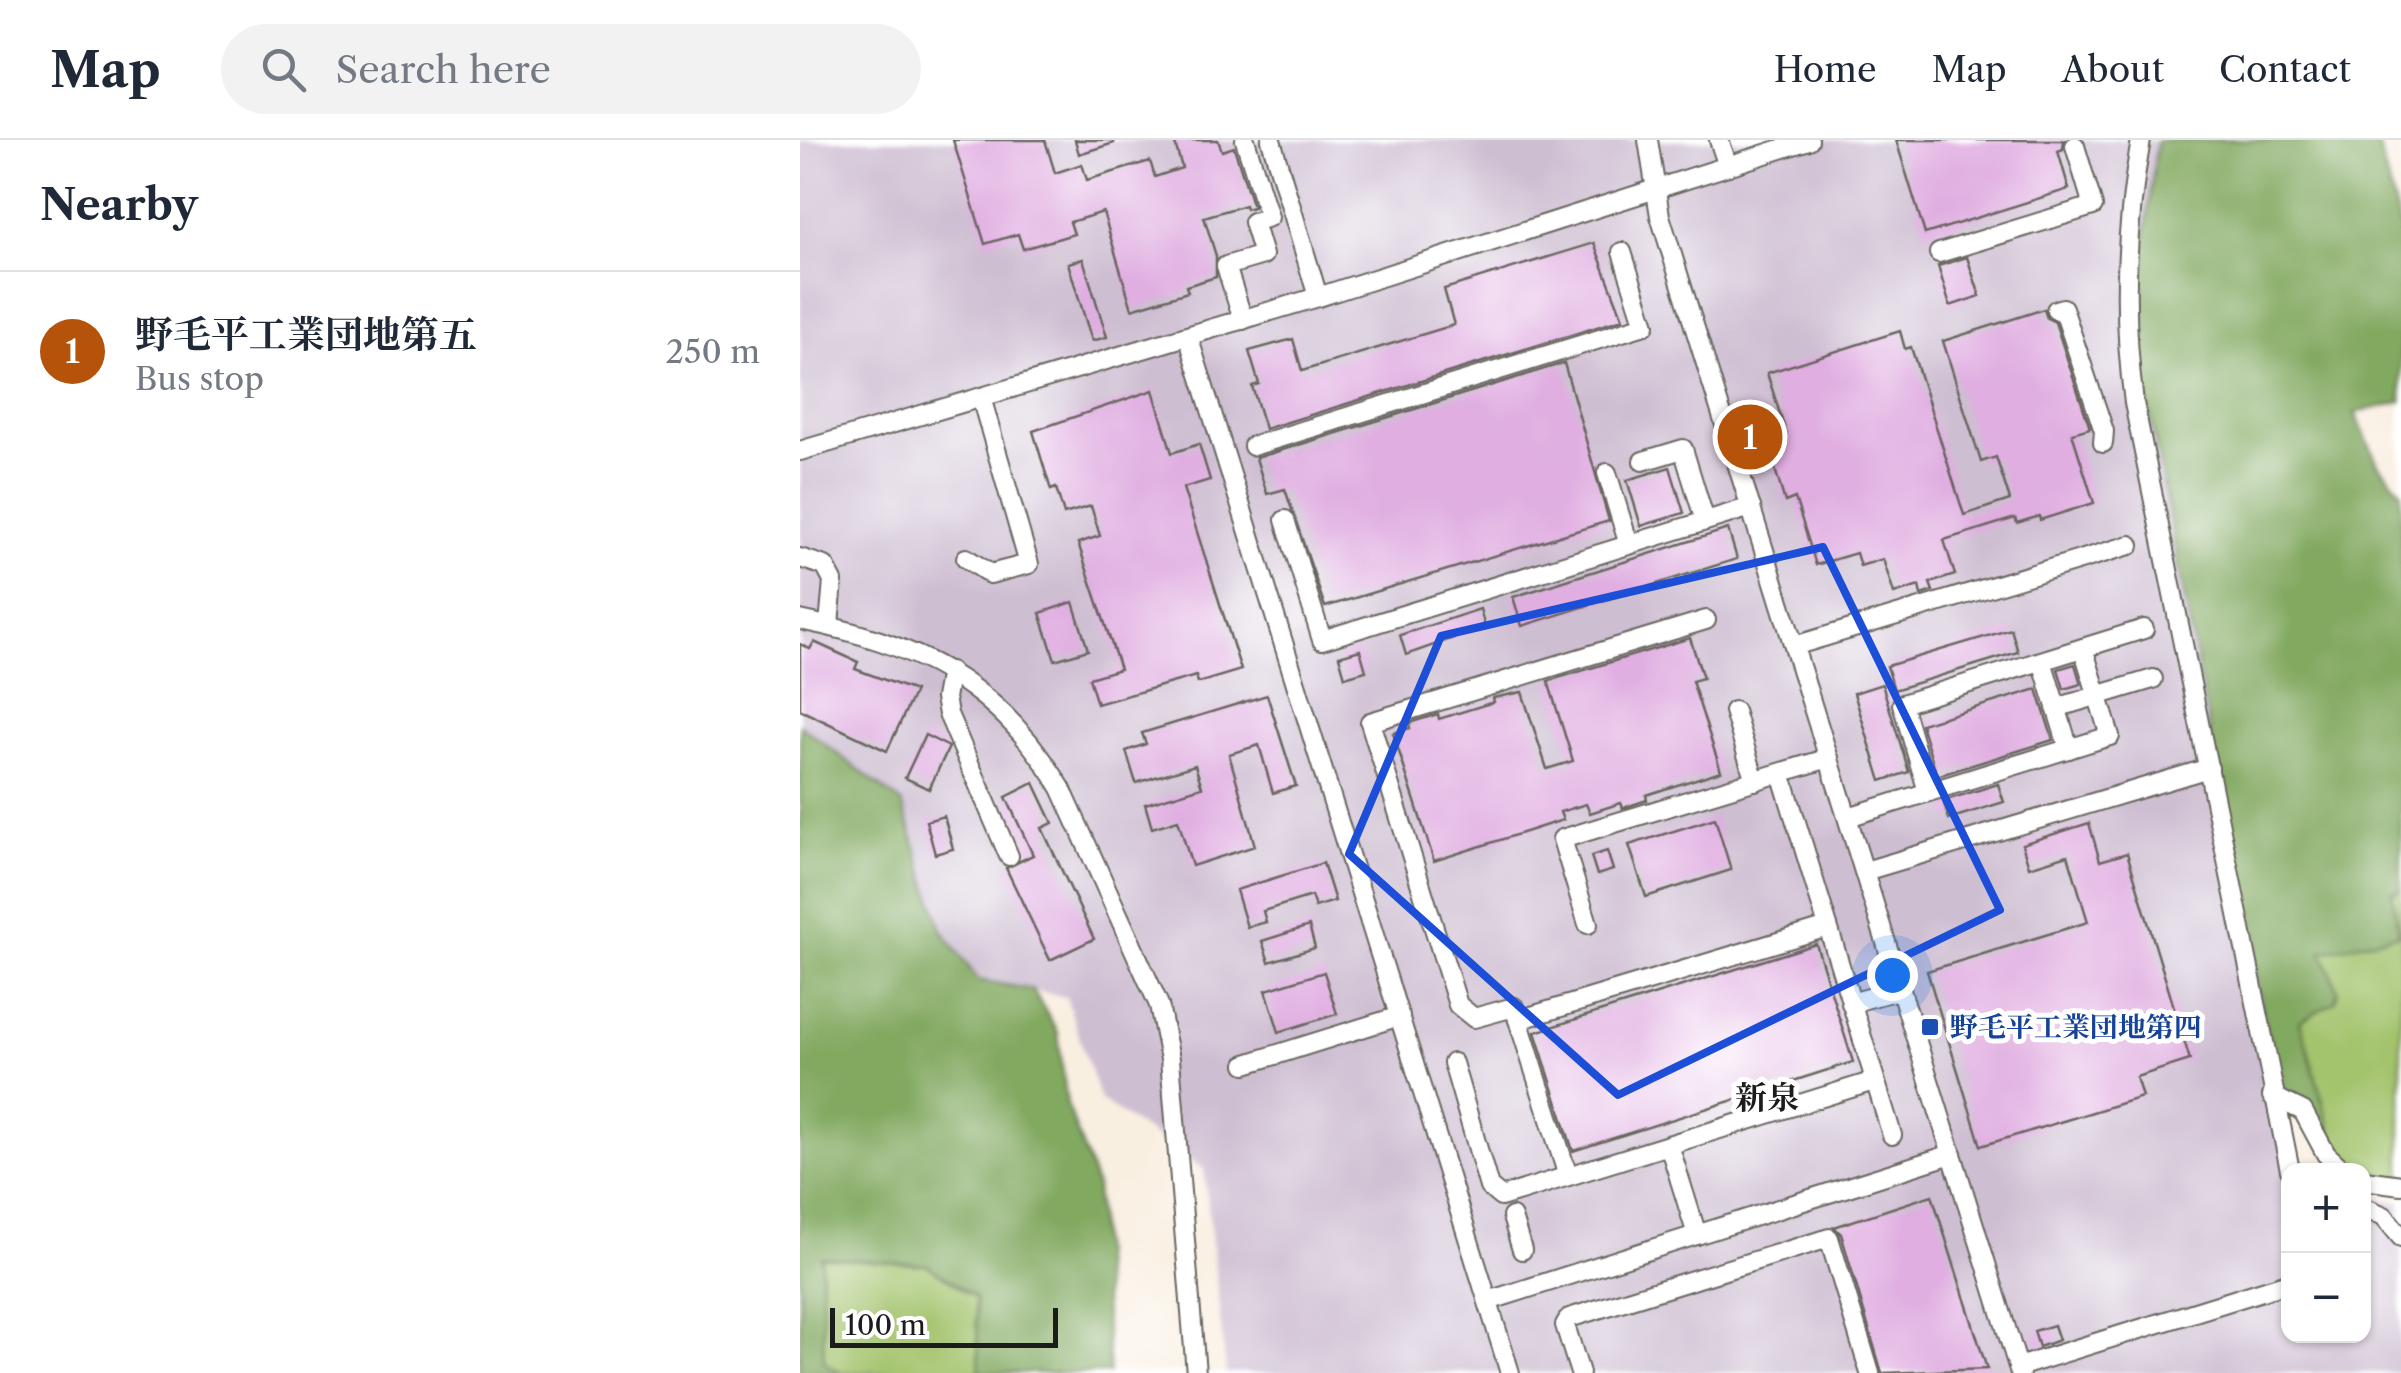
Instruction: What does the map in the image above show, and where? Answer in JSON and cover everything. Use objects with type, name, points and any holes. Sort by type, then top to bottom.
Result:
[{"type":"street","points":[[1243,320],[1226,266],[1263,255],[1253,222],[1269,217],[1245,140]]},
{"type":"street","points":[[1271,140],[1318,297]]},
{"type":"street","points":[[1648,140],[1656,168],[1656,189],[1751,507],[2019,1370],[2281,1285]]},
{"type":"street","points":[[1720,140],[1728,166]]},
{"type":"street","points":[[800,450],[1318,297],[1809,140]]},
{"type":"street","points":[[2141,140],[2128,232],[2127,351],[2288,1163]]},
{"type":"street","points":[[1939,252],[2093,206],[2075,146]]},
{"type":"street","points":[[1253,446],[1645,325],[1622,252]]},
{"type":"street","points":[[2056,310],[2063,308],[2104,431],[2102,444]]},
{"type":"street","points":[[1188,336],[1510,1373]]},
{"type":"street","points":[[966,558],[990,574],[1029,564],[981,397]]},
{"type":"street","points":[[1643,461],[1683,449],[1704,521]]},
{"type":"street","points":[[1607,473],[1630,544]]},
{"type":"street","points":[[1285,520],[1322,640],[1751,507]]},
{"type":"street","points":[[1794,646],[2130,544]]},
{"type":"street","points":[[800,558],[825,566],[833,581],[829,625]]},
{"type":"street","points":[[800,620],[910,649],[950,671],[1013,724],[1041,755],[1069,806],[1154,991],[1170,1059],[1196,1373]]},
{"type":"street","points":[[1568,1176],[1514,1007],[1474,1018],[1458,1005],[1370,722],[1706,620]]},
{"type":"street","points":[[1928,792],[1902,704],[2144,629]]},
{"type":"street","points":[[1848,817],[2110,736],[2083,648]]},
{"type":"street","points":[[2042,660],[2069,749]]},
{"type":"street","points":[[950,671],[945,698],[948,714],[1009,856]]},
{"type":"street","points":[[2056,708],[2153,679]]},
{"type":"street","points":[[1734,711],[1755,780]]},
{"type":"street","points":[[1588,924],[1562,839],[1829,758]]},
{"type":"street","points":[[1864,871],[2209,768]]},
{"type":"street","points":[[1781,772],[1892,1135]]},
{"type":"street","points":[[1518,1020],[1828,927]]},
{"type":"street","points":[[1851,1003],[1901,989]]},
{"type":"street","points":[[1246,1064],[1400,1016]]},
{"type":"street","points":[[1453,1062],[1494,1194],[1501,1197],[1874,1081]]},
{"type":"street","points":[[2272,1096],[2303,1112],[2326,1154],[2336,1163]]},
{"type":"street","points":[[1669,1145],[1698,1235]]},
{"type":"street","points":[[1488,1301],[1952,1154]]},
{"type":"street","points":[[2371,1181],[2401,1186]]},
{"type":"street","points":[[2371,1210],[2384,1216],[2401,1237]]},
{"type":"street","points":[[1512,1217],[1522,1250]]},
{"type":"street","points":[[1580,1373],[1565,1325],[1569,1318],[1829,1238],[1870,1373]]},
{"type":"highlighted area","points":[[1823,547],[2000,910],[1618,1095],[1349,854],[1441,636]]},
{"type":"shaded area","points":[[800,140],[2157,140],[2140,278],[2143,377],[2293,1150],[2300,1163],[2281,1163],[2281,1343],[2371,1343],[2371,1197],[2401,1203],[2401,1373],[1226,1373],[1204,1169],[1100,1100],[1066,997],[978,980],[942,930],[902,803],[800,725]]},
{"type":"green space","points":[[2157,140],[2377,140],[2401,231],[2401,402],[2355,413],[2378,464],[2401,491],[2401,888],[2392,892],[2399,934],[2322,952],[2338,990],[2335,1001],[2300,1021],[2338,1156],[2310,1108],[2292,1096],[2278,1093],[2143,377],[2140,278]]},
{"type":"green space","points":[[800,725],[902,803],[942,930],[978,980],[1033,990],[1058,1033],[1067,1104],[1096,1185],[1109,1373],[980,1373],[975,1297],[927,1265],[821,1257],[824,1362],[841,1373],[800,1373]]},
{"type":"green space","points":[[2401,888],[2401,1179],[2371,1171],[2371,1163],[2353,1163],[2338,1156],[2300,1021],[2335,1001],[2338,990],[2321,952]]},
{"type":"green space","points":[[800,1234],[821,1257],[927,1265],[975,1298],[980,1373],[800,1373]]},
{"type":"building","points":[[953,140],[1045,140],[1055,173],[1082,164],[1087,180],[1150,161],[1155,177],[1182,168],[1174,140],[1218,140],[1222,151],[1234,147],[1253,207],[1246,209],[1245,205],[1204,217],[1216,256],[1216,277],[1186,286],[1188,292],[1132,309],[1103,212],[1070,222],[1074,234],[1023,249],[1018,234],[985,244]]},
{"type":"building","points":[[1075,140],[1114,140],[1114,143],[1079,154]]},
{"type":"building","points":[[1896,140],[2064,140],[2063,149],[2058,151],[2069,189],[1925,234]]},
{"type":"building","points":[[1594,243],[1623,319],[1265,429],[1252,386],[1259,384],[1249,351],[1293,339],[1302,371],[1454,325],[1444,289]]},
{"type":"building","points":[[1967,257],[1980,296],[1950,306],[1938,266]]},
{"type":"building","points":[[1083,259],[1107,337],[1092,341],[1068,263]]},
{"type":"building","points":[[2044,309],[2047,318],[2055,322],[2090,428],[2072,433],[2094,503],[2040,520],[2039,516],[2017,523],[2015,518],[1944,540],[1955,575],[1930,583],[1933,591],[1921,595],[1919,586],[1894,594],[1883,559],[1860,566],[1856,553],[1816,565],[1795,498],[1785,502],[1766,439],[1786,433],[1767,373],[1900,331],[1905,349],[1911,347],[1964,515],[2010,500],[1996,457],[1981,462],[1943,341]]},
{"type":"building","points":[[1564,363],[1609,521],[1325,607],[1285,489],[1267,494],[1256,458]]},
{"type":"building","points":[[1153,390],[1172,453],[1199,444],[1210,480],[1183,488],[1241,670],[1198,683],[1196,676],[1097,704],[1089,678],[1120,669],[1078,543],[1100,536],[1091,506],[1064,514],[1056,488],[1051,490],[1033,431]]},
{"type":"building","points":[[1670,467],[1684,513],[1641,526],[1627,480]]},
{"type":"building","points":[[1728,529],[1737,559],[1522,626],[1513,597]]},
{"type":"building","points":[[1073,602],[1088,650],[1055,660],[1040,613]]},
{"type":"building","points":[[1480,609],[1485,627],[1406,655],[1400,635]]},
{"type":"building","points":[[2011,629],[2018,652],[1894,690],[1887,666]]},
{"type":"building","points":[[1690,638],[1703,678],[1692,681],[1721,771],[1646,795],[1647,800],[1623,808],[1621,803],[1590,813],[1586,804],[1560,812],[1563,820],[1434,861],[1393,733],[1410,728],[1409,723],[1438,714],[1439,719],[1494,702],[1493,698],[1522,692],[1547,769],[1573,761],[1548,681]]},
{"type":"building","points":[[814,642],[858,662],[855,669],[915,691],[887,751],[800,710],[800,644],[810,649]]},
{"type":"building","points":[[1360,650],[1366,671],[1345,677],[1339,656]]},
{"type":"building","points":[[2075,664],[2081,684],[2064,689],[2058,669]]},
{"type":"building","points":[[1882,684],[1909,772],[1881,781],[1854,693]]},
{"type":"building","points":[[2037,689],[2053,740],[1937,776],[1921,724]]},
{"type":"building","points":[[1267,695],[1296,786],[1273,793],[1259,745],[1229,754],[1255,846],[1192,866],[1178,820],[1152,828],[1145,804],[1202,787],[1195,765],[1136,783],[1126,751],[1146,744],[1142,733]]},
{"type":"building","points":[[925,735],[949,747],[929,789],[905,778]]},
{"type":"building","points":[[1034,783],[1053,823],[1042,828],[1094,939],[1050,960],[1006,868],[1033,855],[1006,797]]},
{"type":"building","points":[[1998,784],[2004,802],[1949,819],[1943,801]]},
{"type":"building","points":[[944,816],[953,849],[935,854],[926,821]]},
{"type":"building","points":[[1715,818],[1731,870],[1646,897],[1629,845]]},
{"type":"building","points":[[2089,823],[2100,861],[2127,853],[2190,1060],[2136,1077],[2142,1097],[1981,1146],[1927,971],[2088,922],[2068,855],[2029,867],[2022,844]]},
{"type":"building","points":[[1607,851],[1613,870],[1597,875],[1591,856]]},
{"type":"building","points":[[1323,863],[1335,901],[1315,907],[1311,896],[1263,911],[1266,922],[1247,927],[1236,890]]},
{"type":"building","points":[[1309,926],[1315,948],[1269,962],[1262,941]]},
{"type":"building","points":[[1816,944],[1853,1062],[1573,1151],[1535,1032]]},
{"type":"building","points":[[1324,972],[1337,1014],[1279,1032],[1266,990]]},
{"type":"building","points":[[1932,1195],[1987,1369],[1882,1373],[1841,1234],[1834,1227]]},
{"type":"building","points":[[2054,1325],[2059,1340],[2039,1347],[2034,1331]]},
{"type":"place","name":"野毛平工業団地第五","points":[[1750,437]]},
{"type":"place","name":"野毛平工業団地第四","points":[[1930,1027]]},
{"type":"district","name":"新泉","points":[[1767,1097]]}]
